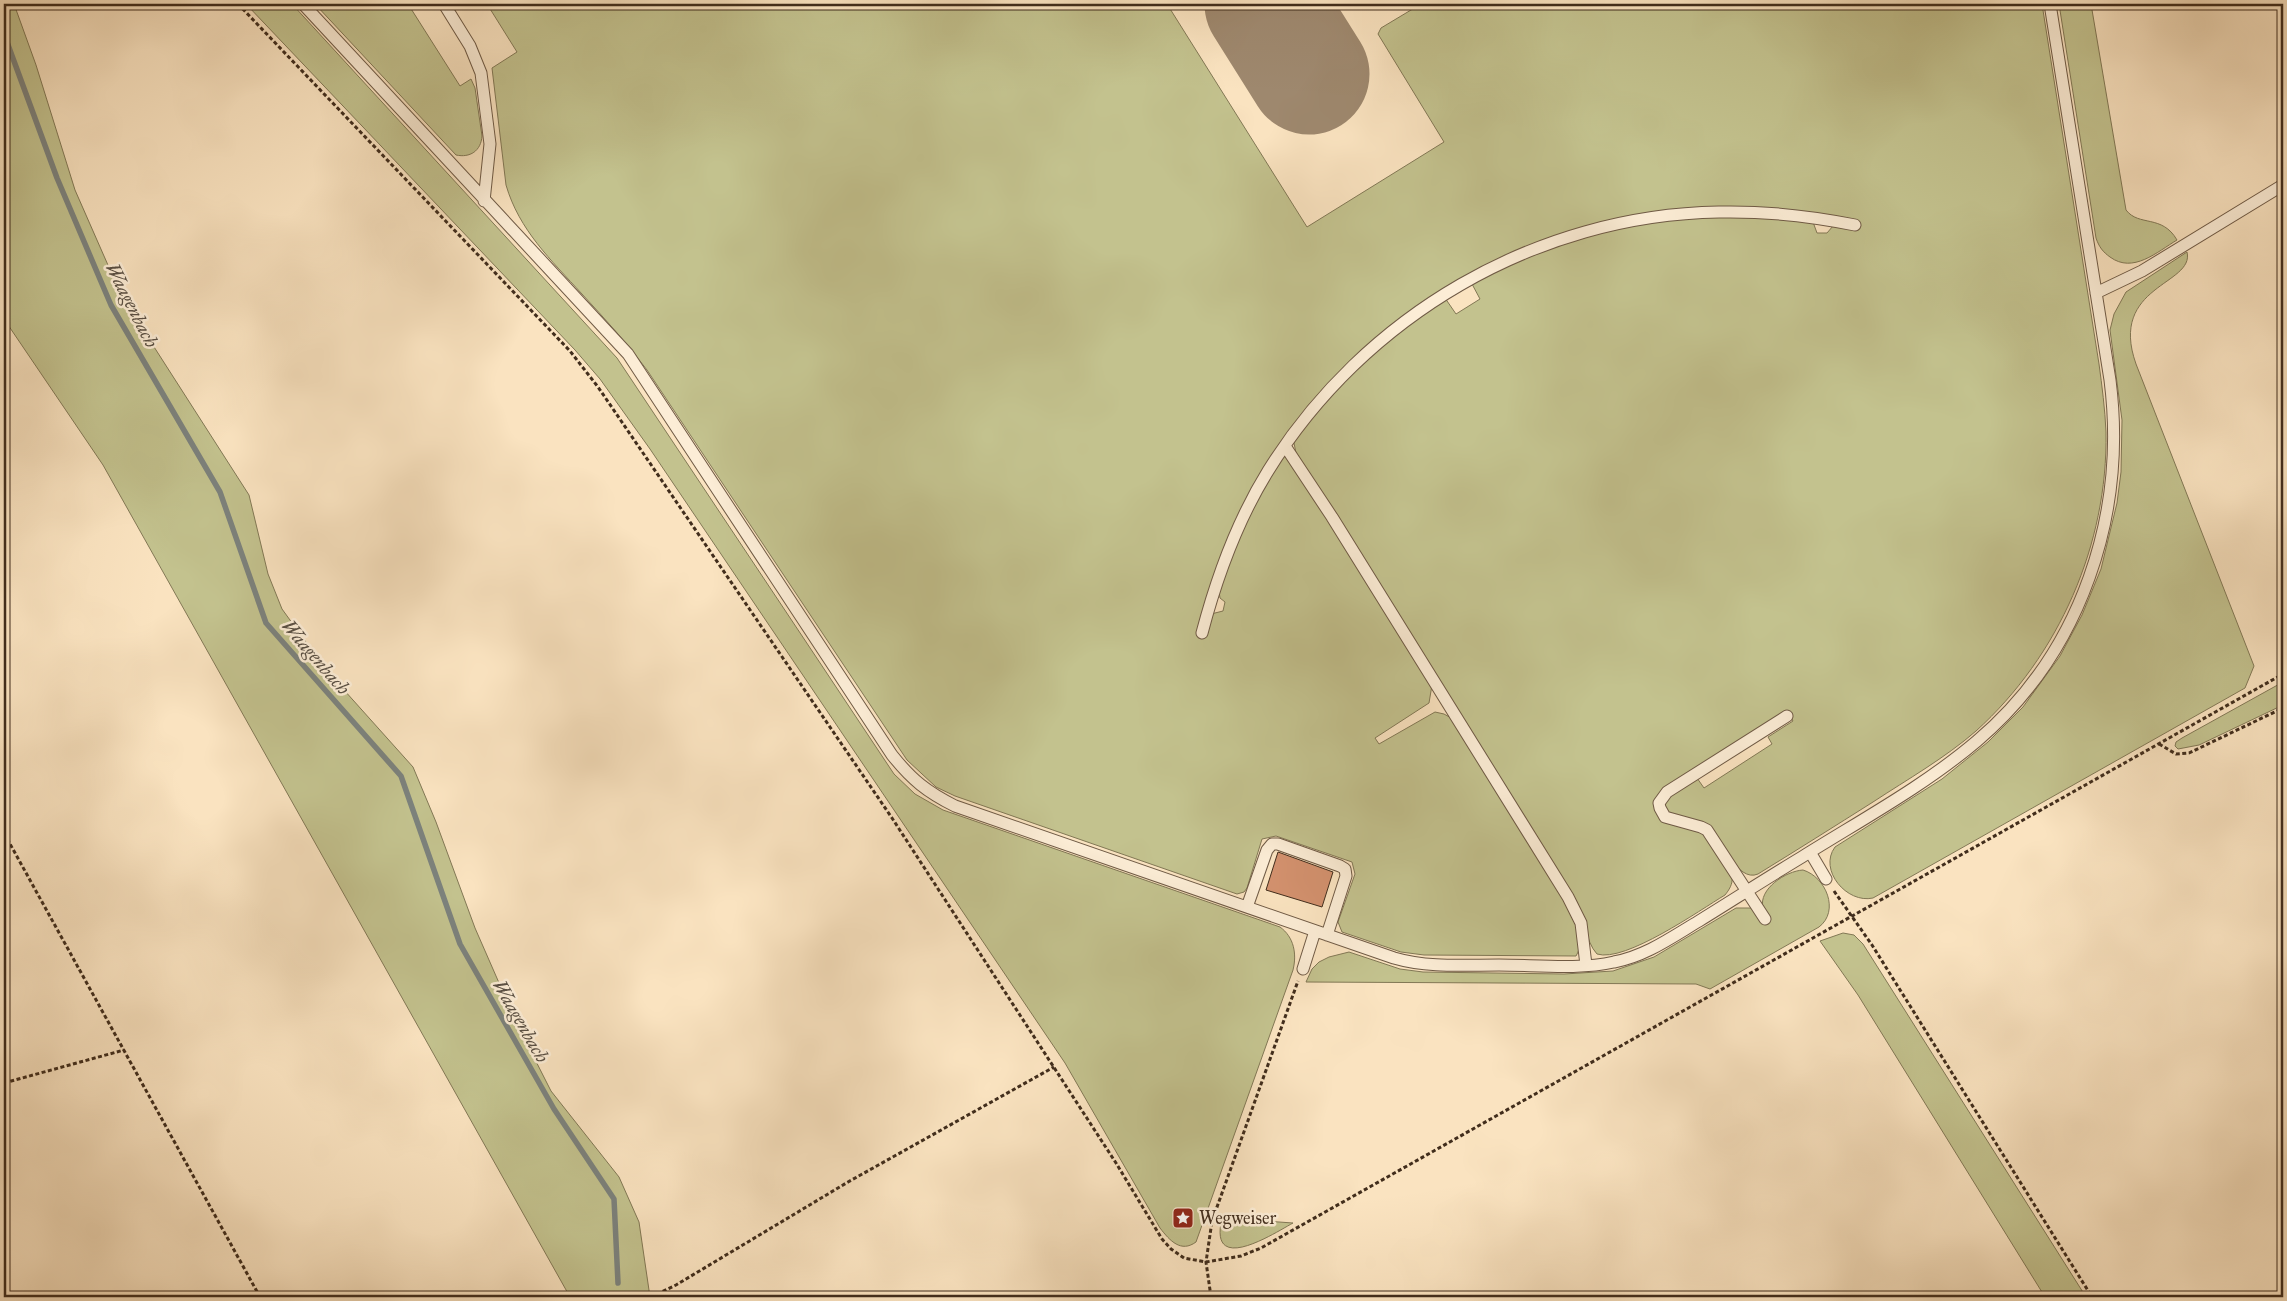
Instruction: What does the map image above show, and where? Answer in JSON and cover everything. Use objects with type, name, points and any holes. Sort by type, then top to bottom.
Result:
[{"type":"lane","points":[[302,4],[628,354],[892,755],[910,777],[931,794],[955,806],[1412,963],[1586,965],[1612,963],[1643,953],[1747,891],[1936,772],[1980,739],[2013,706],[2050,658],[2072,619],[2100,547],[2109,500],[2113,465],[2112,398],[2050,4]]},
{"type":"lane","points":[[444,4],[470,46],[482,73],[490,144],[484,201]]},
{"type":"lane","points":[[2096,293],[2142,270],[2283,185]]},
{"type":"lane","points":[[1202,633],[1216,583],[1230,546],[1257,491],[1285,446],[1343,376],[1376,344],[1410,317],[1466,281],[1545,245],[1621,223],[1704,212],[1744,212],[1793,215],[1855,226]]},
{"type":"lane","points":[[1285,446],[1321,500],[1568,896],[1581,923],[1586,965]]},
{"type":"lane","points":[[1765,919],[1708,830],[1701,826],[1665,817],[1660,808],[1660,800],[1668,792],[1786,716]]},
{"type":"lane","points":[[1247,907],[1270,846],[1278,844],[1340,866],[1346,871],[1321,933],[1303,969]]},
{"type":"lane","points":[[1810,852],[1826,878]]},
{"type":"path","points":[[238,4],[570,351],[598,386],[881,802],[1054,1067],[1166,1244],[1184,1258],[1206,1262],[1241,1256],[1261,1248],[2283,674]]},
{"type":"path","points":[[2159,744],[2176,754],[2189,753],[2283,708]]},
{"type":"path","points":[[4,833],[260,1297]]},
{"type":"path","points":[[1826,878],[1872,945],[2092,1297]]},
{"type":"path","points":[[1211,1297],[1206,1262],[1212,1221],[1303,969]]},
{"type":"path","points":[[4,1083],[124,1050]]},
{"type":"path","points":[[650,1297],[676,1285],[857,1178],[1054,1067]]},
{"type":"shaded area","points":[[4,4],[14,4],[36,65],[75,190],[122,297],[249,495],[268,574],[282,609],[327,671],[413,767],[436,822],[475,928],[517,1024],[551,1091],[619,1177],[639,1222],[650,1297],[570,1297],[103,465],[4,319]]},
{"type":"shaded area","points":[[246,4],[292,4],[617,358],[894,774],[915,794],[943,810],[1280,927],[1285,931],[1293,946],[1295,958],[1293,970],[1196,1242],[1191,1245],[1181,1246],[1172,1241],[1160,1228],[1065,1063],[650,449],[600,379],[575,350]]},
{"type":"shaded area","points":[[315,4],[408,4],[460,86],[471,79],[475,88],[482,136],[477,149],[470,154],[456,155]]},
{"type":"shaded area","points":[[487,4],[1167,4],[1307,227],[1444,142],[1378,34],[1381,28],[1421,4],[2042,4],[2099,364],[2105,415],[2104,474],[2098,515],[2088,556],[2073,595],[2054,633],[2032,668],[2005,701],[1976,731],[1926,768],[1758,874],[1750,875],[1736,866],[1709,825],[1668,814],[1664,804],[1667,798],[1697,778],[1704,788],[1772,744],[1768,737],[1793,721],[1787,711],[1665,788],[1656,802],[1658,815],[1668,823],[1701,832],[1709,840],[1732,877],[1730,887],[1725,895],[1662,934],[1625,951],[1610,955],[1597,954],[1590,943],[1577,902],[1296,453],[1294,443],[1304,427],[1345,380],[1410,324],[1445,298],[1456,314],[1480,299],[1472,284],[1503,266],[1538,251],[1613,229],[1690,218],[1728,216],[1795,219],[1813,222],[1817,233],[1827,233],[1833,226],[1857,229],[1858,223],[1808,214],[1777,211],[1702,210],[1629,219],[1557,238],[1489,267],[1425,304],[1366,350],[1314,403],[1270,463],[1247,503],[1219,567],[1198,634],[1204,636],[1211,614],[1223,611],[1225,602],[1220,598],[1220,586],[1232,549],[1282,457],[1287,456],[1314,495],[1432,685],[1429,703],[1375,738],[1379,744],[1435,712],[1453,719],[1567,902],[1578,929],[1579,950],[1576,956],[1424,955],[1401,952],[1342,932],[1338,922],[1355,874],[1352,862],[1276,836],[1262,839],[1247,888],[1244,892],[1237,894],[955,796],[936,787],[907,760],[647,370],[616,331],[537,244],[519,216],[506,185],[492,68],[517,52]]},
{"type":"shaded area","points":[[2059,4],[2091,4],[2126,210],[2137,218],[2165,227],[2177,240],[2153,255],[2136,262],[2119,262],[2110,257],[2098,244],[2096,238]]},
{"type":"shaded area","points":[[2187,252],[2186,263],[2142,303],[2133,318],[2130,338],[2136,364],[2254,666],[2245,688],[1873,898],[1854,896],[1845,891],[1833,875],[1830,866],[1831,856],[1835,847],[1942,779],[1988,742],[2023,707],[2060,656],[2082,615],[2101,569],[2117,503],[2121,472],[2122,420],[2110,330],[2114,314],[2126,292]]},
{"type":"shaded area","points":[[2283,682],[2283,705],[2199,745],[2178,749],[2175,746],[2176,742],[2182,738]]},
{"type":"shaded area","points":[[1803,870],[1818,880],[1828,895],[1829,912],[1825,920],[1819,927],[1710,989],[1696,984],[1306,982],[1312,969],[1319,962],[1329,957],[1349,952],[1400,969],[1423,972],[1564,974],[1613,971],[1654,957],[1736,908],[1763,908],[1765,894],[1775,882],[1796,871]]},
{"type":"shaded area","points":[[1843,933],[1854,935],[1863,944],[2086,1297],[2045,1297],[1858,995],[1820,941]]},
{"type":"shaded area","points":[[1222,1218],[1293,1223],[1258,1242],[1233,1248],[1224,1245],[1220,1235]]},
{"type":"building","points":[[1278,852],[1333,872],[1322,907],[1266,890]]},
{"type":"waterway","name":"Waagenbach","points":[[4,34],[57,178],[111,305],[220,492],[266,623],[401,776],[460,944],[554,1109],[614,1199],[618,1283]]},
{"type":"runway","points":[[1265,4],[1309,74]]},
{"type":"place","name":"Wegweiser","points":[[1183,1218]]}]
